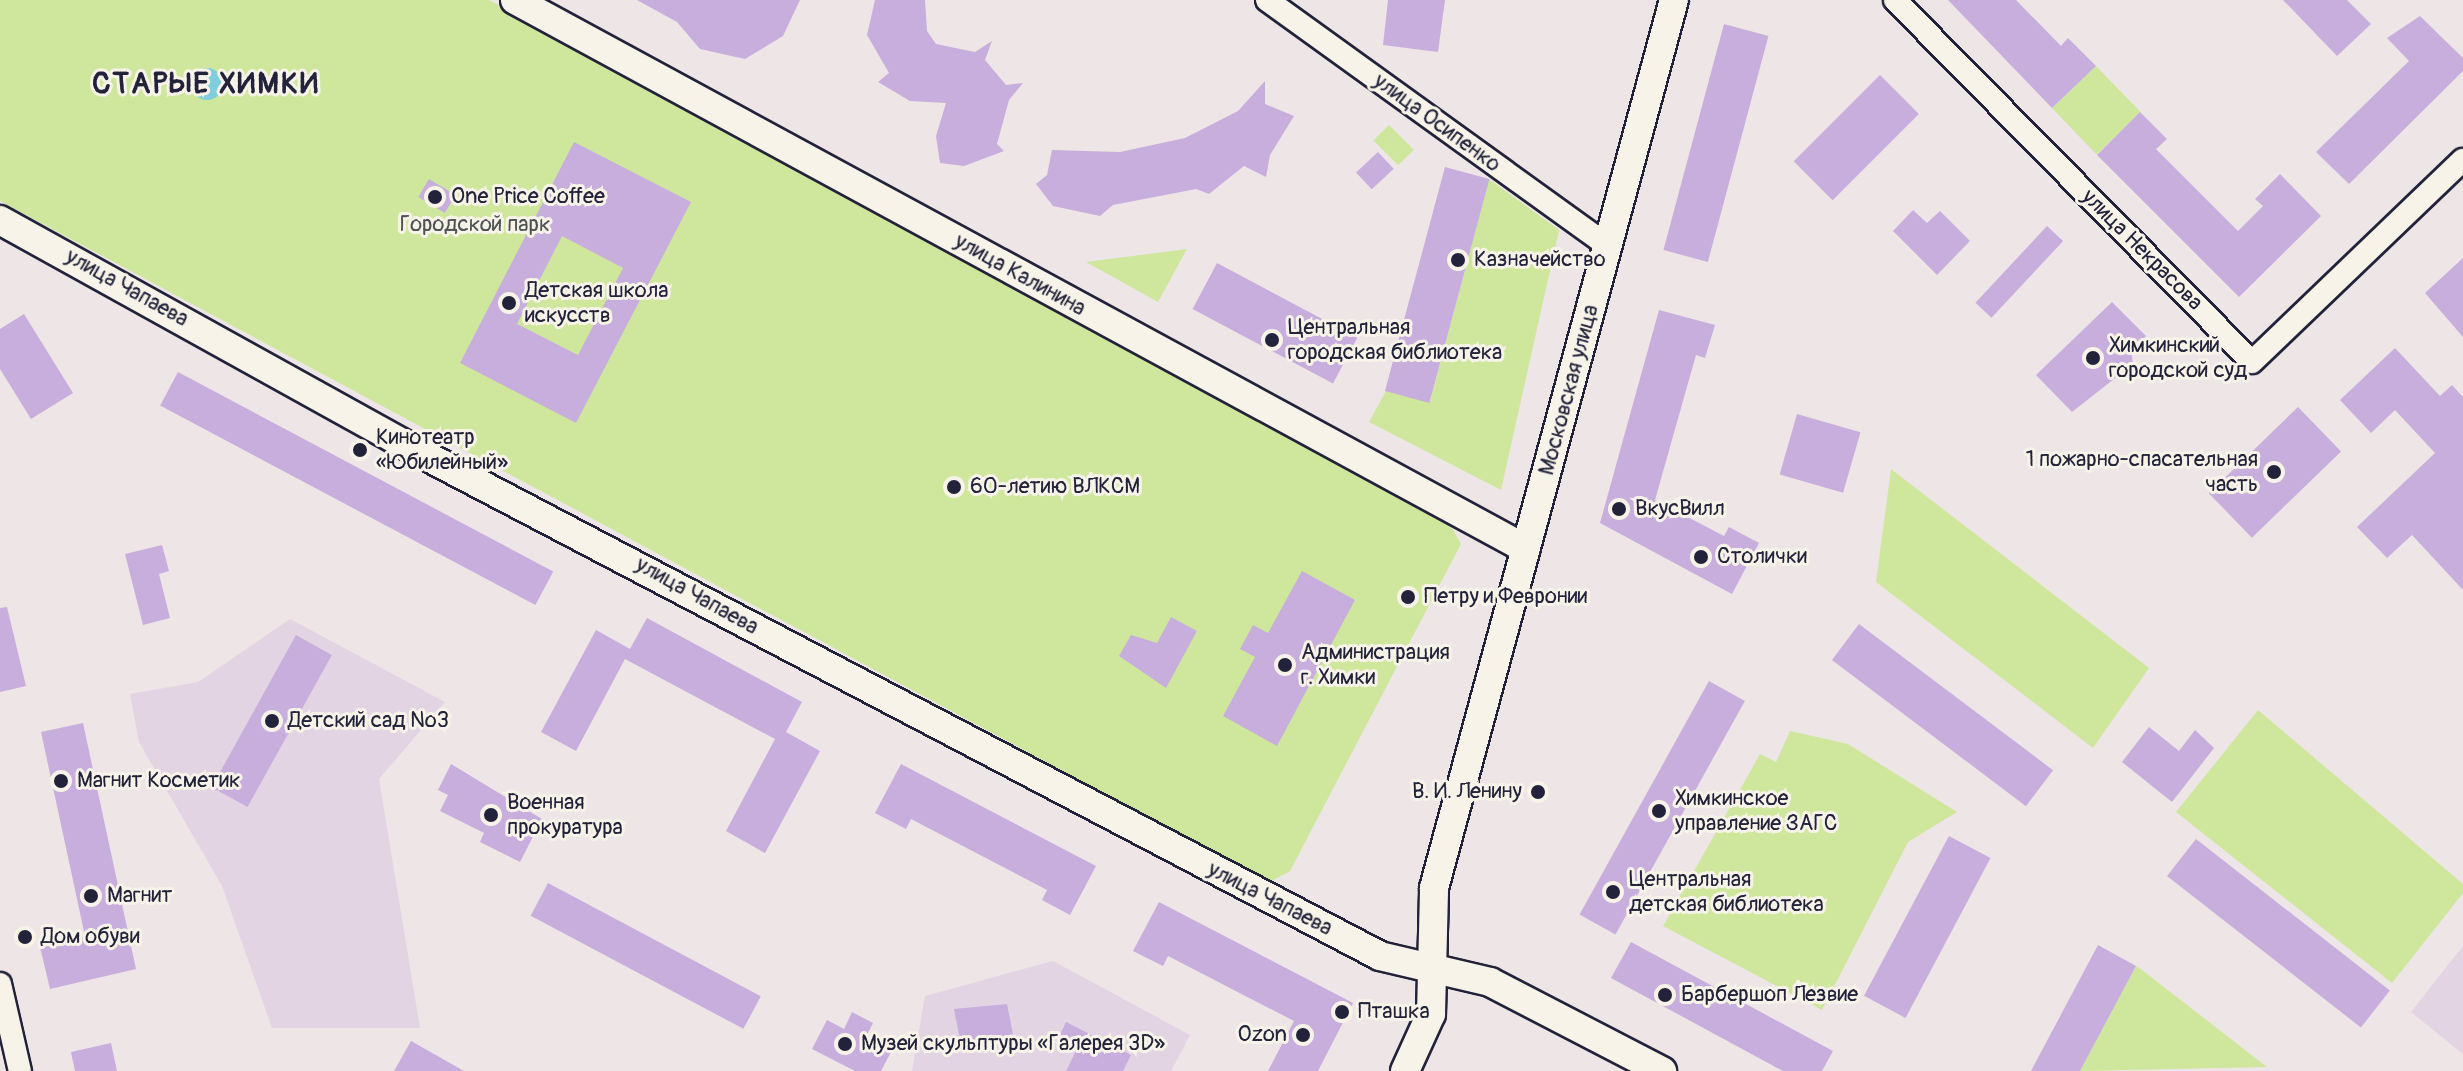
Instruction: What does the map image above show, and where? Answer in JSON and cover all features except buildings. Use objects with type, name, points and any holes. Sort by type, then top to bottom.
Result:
[{"type":"street","name":"улица Калинина","points":[[515,0],[1522,560]]},
{"type":"street","name":"улица Осипенко","points":[[1267,0],[1608,246]]},
{"type":"street","name":"Московская улица","points":[[1405,1071],[1428,1028],[1434,981],[1434,888],[1674,0]]},
{"type":"street","name":"улица Некрасова","points":[[1895,0],[2252,362],[2463,160]]},
{"type":"street","name":"улица Чапаева","points":[[0,220],[409,447],[1399,964],[1434,981],[1490,982],[1662,1071]]},
{"type":"street","points":[[0,984],[20,1071]]},
{"type":"shaded area","points":[[290,619],[445,702],[379,779],[420,1028],[272,1028],[222,886],[139,742],[130,694],[198,682]]},
{"type":"shaded area","points":[[2463,946],[2463,1054],[2411,1012]]},
{"type":"shaded area","points":[[1053,961],[1190,1035],[1171,1071],[912,1071],[925,996]]},
{"type":"green space","name":"Городской парк","points":[[0,0],[489,0],[1448,521],[1461,544],[1290,871],[1270,882],[0,201]]},
{"type":"green space","points":[[2096,66],[2140,112],[2097,154],[2052,108]]},
{"type":"green space","points":[[1389,125],[1414,150],[1398,165],[1373,141]]},
{"type":"green space","points":[[1489,179],[1559,230],[1501,490],[1369,422],[1386,391],[1430,402]]},
{"type":"green space","points":[[1187,249],[1158,302],[1086,262]]},
{"type":"green space","points":[[1891,469],[2149,668],[2093,748],[1876,582]]},
{"type":"green space","points":[[2258,710],[2463,884],[2463,893],[2392,983],[2176,812]]},
{"type":"green space","points":[[1790,731],[1848,744],[1957,812],[1908,842],[1822,1010],[1663,926],[1760,754],[1776,762]]},
{"type":"green space","points":[[2136,966],[2142,970],[2267,1067],[2080,1071]]},
{"type":"water","points":[[207,68],[219,72],[223,84],[219,96],[207,100],[195,96],[191,84],[195,72]]},
{"type":"place","name":"One Price Coffee","points":[[435,197]]},
{"type":"place","name":"Казначейство","points":[[1458,260]]},
{"type":"place","name":"Детская школа искусств","points":[[509,303]]},
{"type":"place","name":"Центральная городская библиотека","points":[[1272,340]]},
{"type":"place","name":"Химкинский городской суд","points":[[2093,358]]},
{"type":"place","name":"Кинотеатр «Юбилейный»","points":[[360,450]]},
{"type":"place","name":"1 пожарно-спасательная часть","points":[[2274,472]]},
{"type":"place","name":"60-летию ВЛКСМ","points":[[954,487]]},
{"type":"place","name":"ВкусВилл","points":[[1619,509]]},
{"type":"place","name":"Столички","points":[[1701,557]]},
{"type":"place","name":"Петру и Февронии","points":[[1408,597]]},
{"type":"place","name":"Администрация г. Химки","points":[[1285,665]]},
{"type":"place","name":"Детский сад №3","points":[[272,721]]},
{"type":"place","name":"Магнит Косметик","points":[[61,781]]},
{"type":"place","name":"В. И. Ленину","points":[[1538,792]]},
{"type":"place","name":"Химкинское управление ЗАГС","points":[[1659,811]]},
{"type":"place","name":"Военная прокуратура","points":[[491,815]]},
{"type":"place","name":"Центральная детская библиотека","points":[[1613,892]]},
{"type":"place","name":"Магнит","points":[[91,896]]},
{"type":"place","name":"Дом обуви","points":[[25,937]]},
{"type":"place","name":"Барбершоп Лезвие","points":[[1665,995]]},
{"type":"place","name":"Пташка","points":[[1342,1012]]},
{"type":"place","name":"Ozon","points":[[1303,1035]]},
{"type":"place","name":"Музей скульптуры «Галерея 3D»","points":[[845,1044]]},
{"type":"district","name":"СТАРЫЕ ХИМКИ","points":[[206,84]]}]
